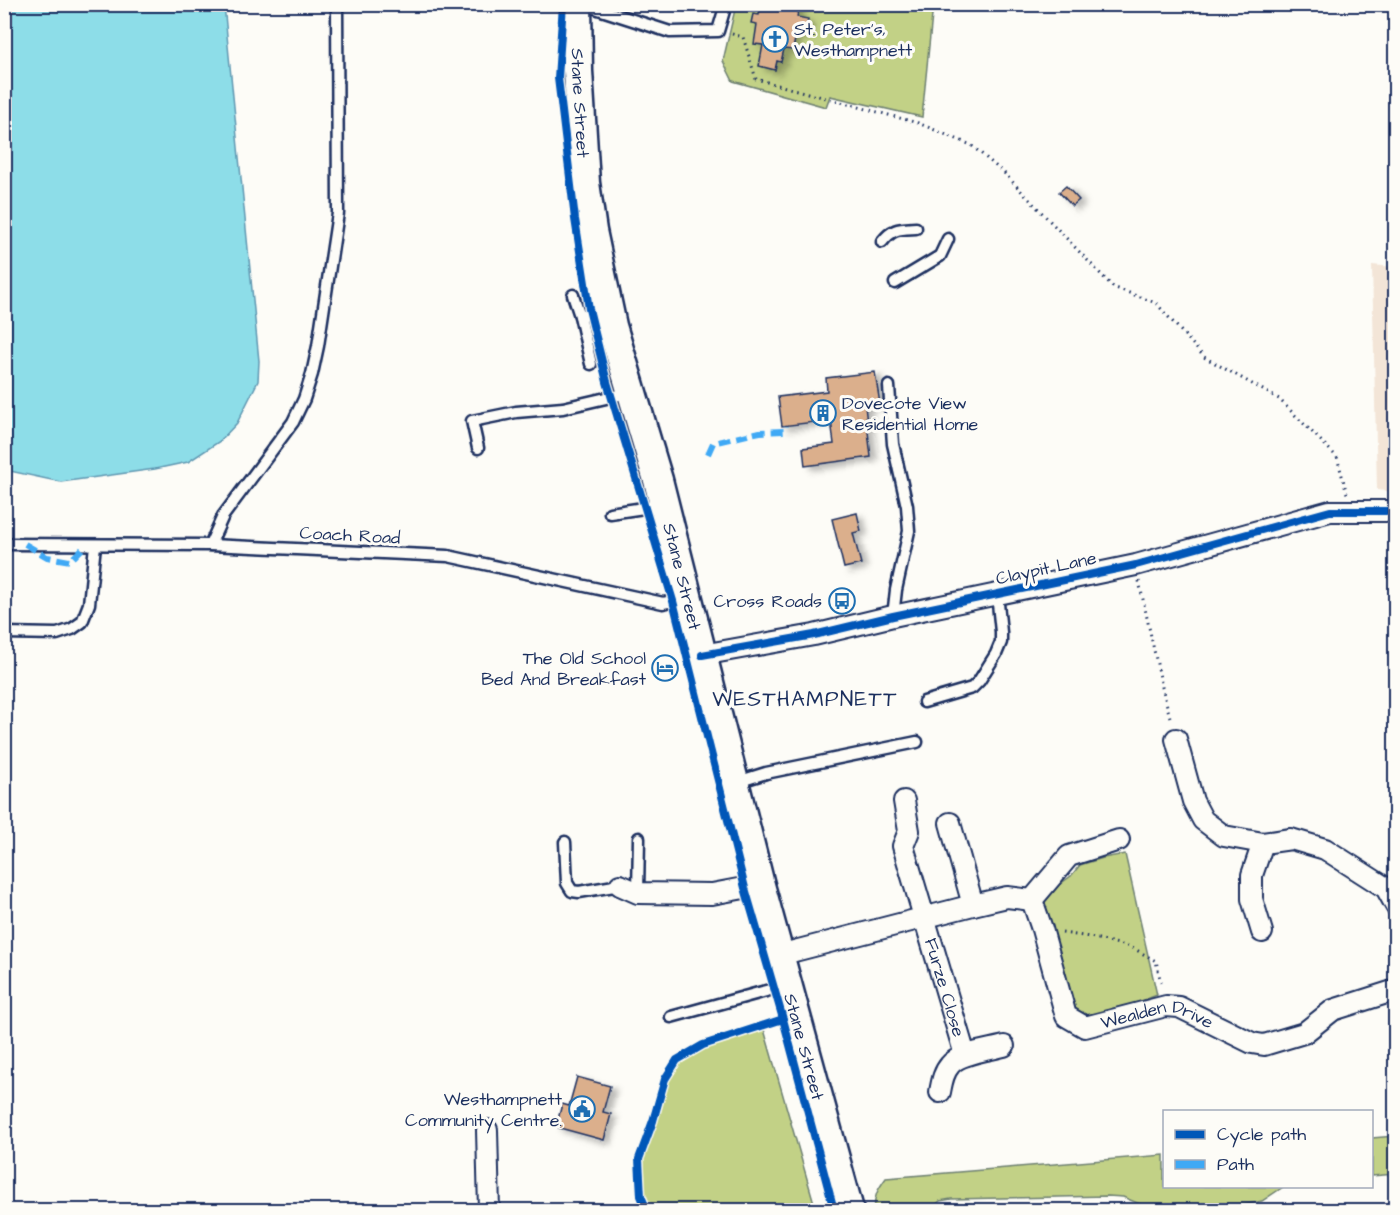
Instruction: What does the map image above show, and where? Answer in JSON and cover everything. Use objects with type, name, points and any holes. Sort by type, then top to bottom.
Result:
[{"type":"street","name":"Stane Street","points":[[577,4],[578,81],[585,183],[608,311],[664,505],[760,885],[849,1210]]},
{"type":"street","name":"Claypit Lane","points":[[702,655],[814,635],[1136,565],[1330,511],[1395,511]]},
{"type":"street","points":[[1176,739],[1193,801],[1203,820],[1224,836],[1263,843],[1291,839],[1325,849],[1386,888],[1395,906]]},
{"type":"street","name":"Furze Close","points":[[904,801],[909,831],[903,846],[965,1055]]},
{"type":"street","points":[[950,823],[973,905]]},
{"type":"street","points":[[779,955],[1007,897],[1032,900],[1069,856],[1119,840]]},
{"type":"street","points":[[1262,932],[1252,899],[1252,875],[1263,843]]},
{"type":"street","points":[[620,885],[638,893],[712,894],[760,885]]},
{"type":"street","name":"Wealden Drive","points":[[1032,900],[1066,1016],[1085,1026],[1166,1006],[1179,1007],[1252,1044],[1264,1045],[1304,1033],[1333,1010],[1395,990]]},
{"type":"street","name":"Furze Close","points":[[940,1092],[944,1075],[951,1062],[965,1055],[1004,1046]]},
{"type":"street","points":[[487,1130],[489,1210]]},
{"type":"lane","points":[[210,545],[224,516],[292,422],[304,399],[312,374],[338,213],[337,4]]},
{"type":"lane","points":[[583,4],[670,32],[718,31],[726,4]]},
{"type":"lane","points":[[882,242],[896,229],[916,228]]},
{"type":"lane","points":[[895,283],[940,256],[948,239]]},
{"type":"lane","points":[[573,295],[591,364]]},
{"type":"lane","points":[[580,316],[608,311]]},
{"type":"lane","points":[[889,386],[893,444],[908,506],[909,531],[896,590],[893,616]]},
{"type":"lane","points":[[478,448],[472,421],[516,412],[563,408],[632,392]]},
{"type":"lane","points":[[610,513],[664,505]]},
{"type":"lane","name":"Coach Road","points":[[4,544],[210,545],[447,556],[663,603],[688,598]]},
{"type":"lane","points":[[4,633],[57,634],[72,629],[82,622],[89,604],[95,545]]},
{"type":"lane","points":[[924,702],[972,688],[979,681],[1001,642],[997,594]]},
{"type":"lane","points":[[734,783],[766,773],[917,742]]},
{"type":"lane","points":[[638,893],[639,838]]},
{"type":"lane","points":[[565,842],[567,883],[572,891],[579,892],[620,885]]},
{"type":"lane","points":[[671,1017],[788,985]]},
{"type":"path","points":[[718,31],[743,37],[756,80],[918,123],[971,145],[1004,173],[1113,287],[1156,303],[1204,357],[1279,399],[1337,457],[1351,511]]},
{"type":"path","points":[[1136,565],[1162,687],[1176,739]]},
{"type":"path","points":[[1042,929],[1131,947],[1156,962],[1166,1006]]},
{"type":"shaded area","points":[[1372,265],[1395,267],[1395,492],[1377,490]]},
{"type":"green space","points":[[736,5],[933,5],[922,117],[830,96],[826,107],[733,81],[723,61]]},
{"type":"green space","points":[[1125,854],[1157,995],[1099,1018],[1076,1010],[1067,1000],[1042,909],[1045,895],[1071,876],[1080,865]]},
{"type":"green space","points":[[763,1026],[816,1210],[647,1210],[641,1196],[639,1159],[665,1079],[677,1060],[703,1045]]},
{"type":"green space","points":[[1395,1136],[1395,1174],[1373,1176],[1373,1138]]},
{"type":"green space","points":[[1163,1155],[1163,1188],[1282,1188],[1262,1201],[1221,1210],[1154,1210],[1123,1197],[1108,1196],[951,1199],[940,1201],[930,1210],[875,1210],[877,1193],[886,1178]]},
{"type":"water","points":[[4,5],[224,5],[259,361],[258,381],[237,423],[220,441],[188,462],[61,482],[5,470]]},
{"type":"building","name":"St. Peter's, Westhampnett","points":[[761,4],[799,5],[797,17],[808,19],[806,35],[796,33],[793,50],[784,49],[781,62],[777,61],[775,70],[759,66],[763,45],[754,44],[757,24],[751,23],[753,14],[759,15]]},
{"type":"building","points":[[1066,186],[1079,200],[1072,206],[1059,192]]},
{"type":"building","name":"Dovecote View Residential Home","points":[[875,372],[880,404],[865,406],[871,457],[805,466],[803,448],[834,444],[831,420],[782,426],[778,397],[827,391],[826,378]]},
{"type":"building","points":[[857,513],[861,531],[853,533],[861,564],[844,568],[832,519]]},
{"type":"building","name":"Westhampnett Community Centre.","points":[[577,1077],[610,1086],[603,1112],[611,1114],[604,1140],[556,1127],[562,1104],[569,1106]]},
{"type":"marked path","points":[[708,454],[713,443],[760,432],[785,431],[786,426]]},
{"type":"marked path","points":[[25,544],[47,557],[70,561],[86,545]]},
{"type":"cycle path","points":[[563,4],[558,78],[575,219],[589,309],[607,382],[673,601],[745,888],[834,1210]]},
{"type":"cycle path","points":[[702,655],[814,635],[1136,565],[1330,511],[1396,511]]},
{"type":"cycle path","points":[[647,1210],[641,1196],[639,1159],[665,1079],[677,1060],[703,1045],[783,1019]]},
{"type":"place","name":"St. Peter's, Westhampnett","points":[[775,39]]},
{"type":"place","name":"Dovecote View Residential Home","points":[[823,413]]},
{"type":"place","name":"Cross Roads","points":[[842,601]]},
{"type":"place","name":"The Old School Bed And Breakfast","points":[[665,668]]},
{"type":"place","name":"Westhampnett Community Centre.","points":[[582,1109]]},
{"type":"district","name":"WESTHAMPNETT","points":[[805,699]]}]
